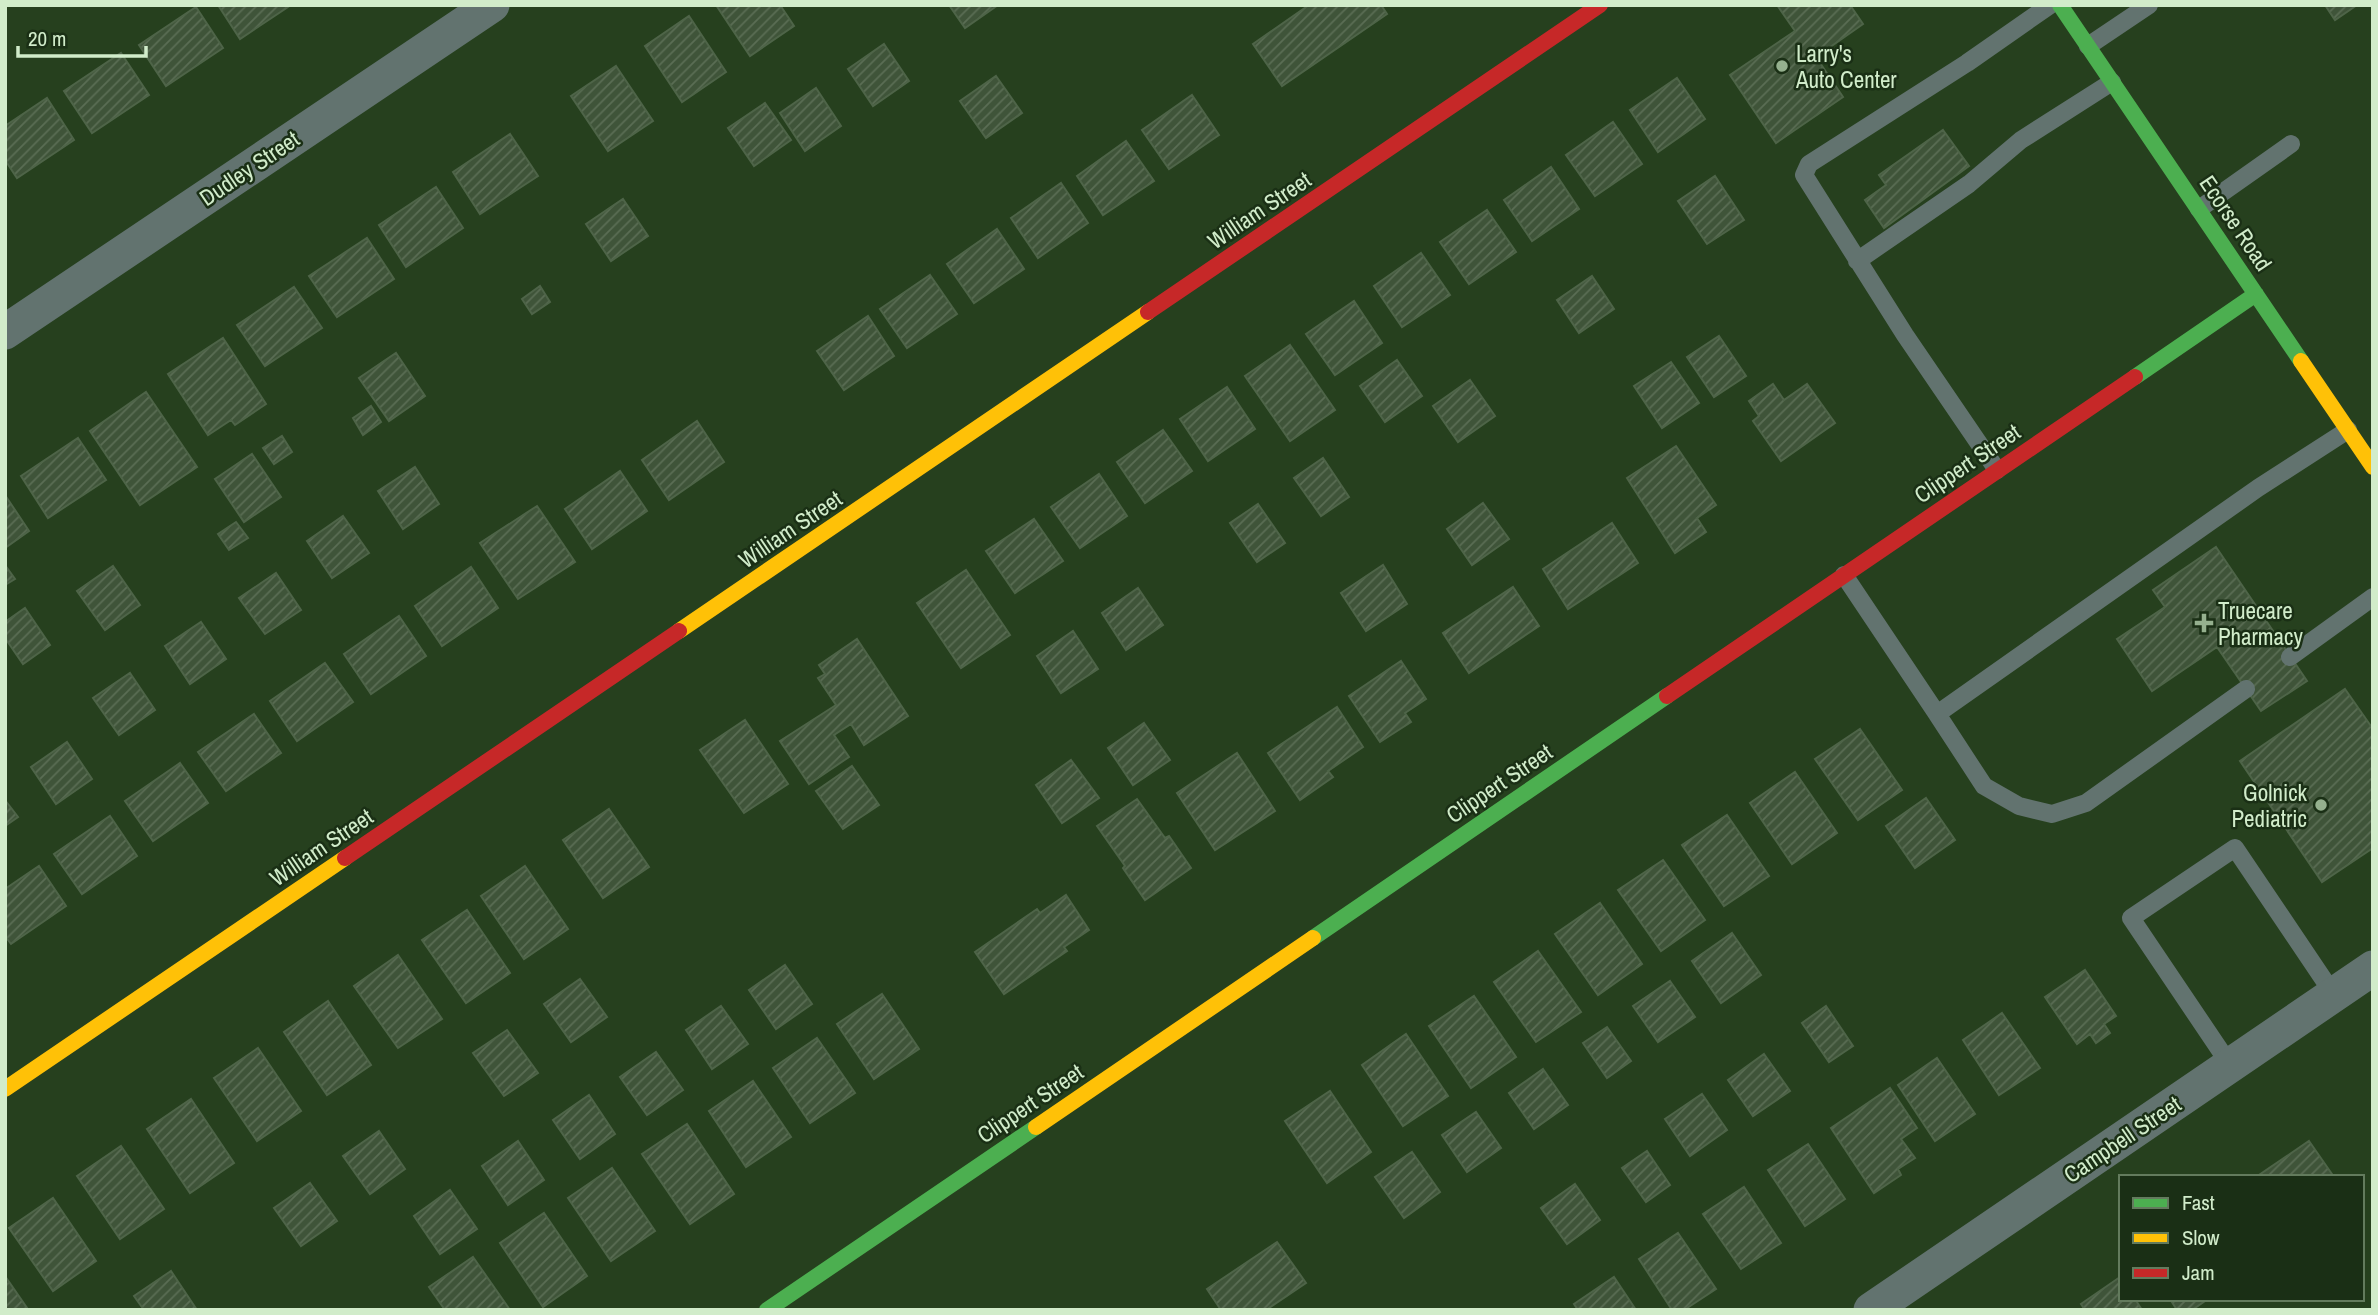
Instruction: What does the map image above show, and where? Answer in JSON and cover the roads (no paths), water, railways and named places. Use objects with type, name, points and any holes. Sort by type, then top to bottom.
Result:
[{"type":"street","name":"Dudley Street","points":[[5,332],[492,5]]},
{"type":"street","name":"William Street","points":[[5,1089],[1600,5]]},
{"type":"street","name":"Ecorse Road","points":[[2060,5],[2373,467]]},
{"type":"street","name":"Clippert Street","points":[[767,1310],[2256,294]]},
{"type":"street","name":"Campbell Street","points":[[1871,1310],[2230,1065],[2371,973]]},
{"type":"lane","points":[[1997,470],[1857,261],[1804,175],[1809,164],[1968,63],[2050,5]]},
{"type":"lane","points":[[2088,46],[2149,5]]},
{"type":"lane","points":[[1857,261],[1969,184],[2021,140],[2112,82]]},
{"type":"lane","points":[[2199,209],[2291,144]]},
{"type":"lane","points":[[1937,714],[2258,488],[2348,430]]},
{"type":"lane","points":[[1844,575],[1984,786],[2019,806],[2052,814],[2086,803],[2246,689]]},
{"type":"lane","points":[[2290,657],[2373,597]]},
{"type":"lane","points":[[2230,1065],[2130,918],[2235,848],[2334,995]]},
{"type":"place","name":"Larry's Auto Center","points":[[1782,66]]},
{"type":"place","name":"Truecare Pharmacy","points":[[2204,623]]},
{"type":"place","name":"Golnick Pediatric","points":[[2321,805]]}]
